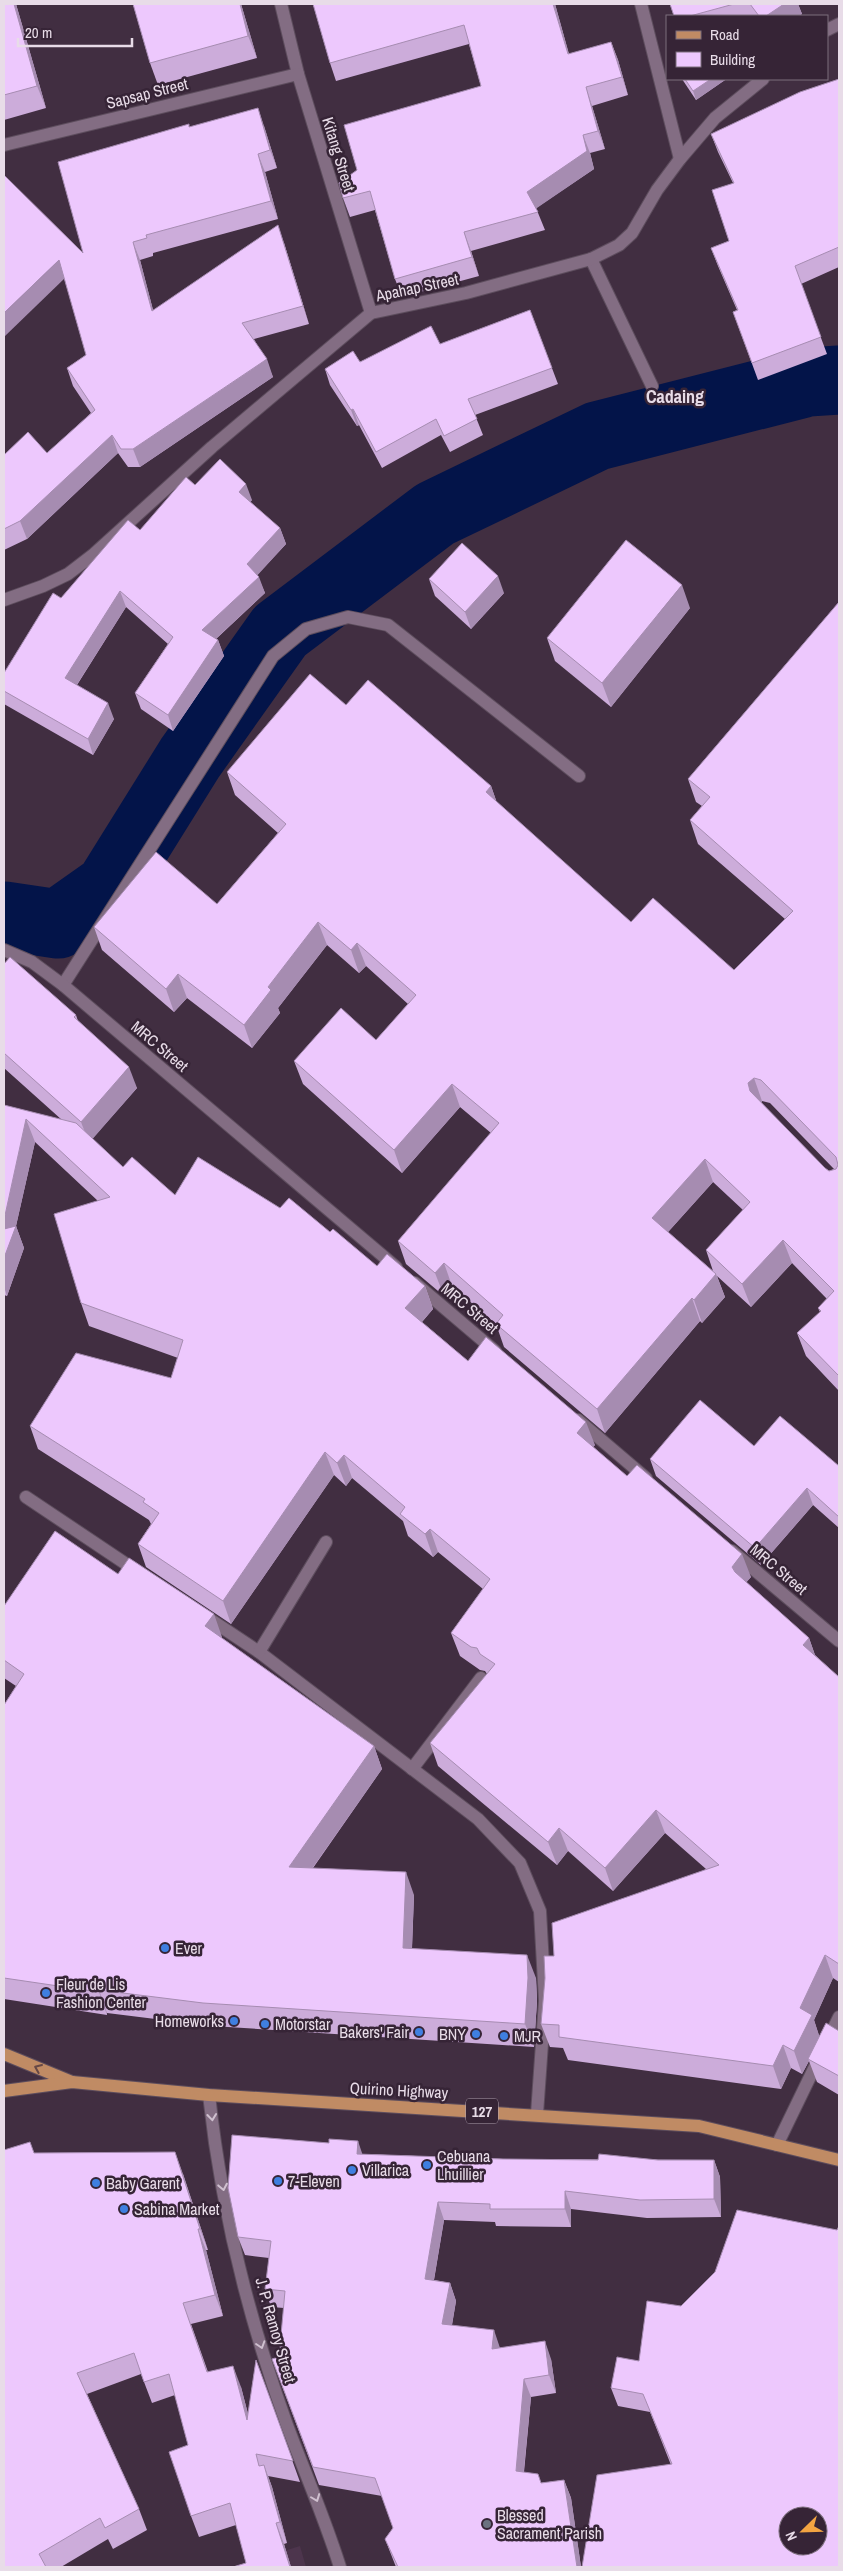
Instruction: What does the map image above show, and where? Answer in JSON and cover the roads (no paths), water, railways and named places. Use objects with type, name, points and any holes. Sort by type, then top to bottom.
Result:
[{"type":"main road","name":"Quirino Highway","points":[[4,2054],[72,2082]]},
{"type":"main road","name":"Quirino Highway","points":[[4,2092],[72,2082],[210,2095],[537,2114],[699,2126],[839,2160]]},
{"type":"street","name":"Kitang Street","points":[[281,4],[298,74],[370,314]]},
{"type":"street","points":[[640,4],[680,159]]},
{"type":"street","name":"Sapsap Street","points":[[4,145],[298,74]]},
{"type":"street","name":"Apahap Street","points":[[4,600],[59,578],[94,554],[212,447],[370,314],[466,293],[591,258],[619,245],[632,233],[657,190],[680,159],[715,118],[761,80]]},
{"type":"street","points":[[591,258],[652,386]]},
{"type":"street","points":[[63,985],[273,656],[306,629],[348,616],[388,625],[579,776]]},
{"type":"street","name":"MRC Street","points":[[4,950],[32,962],[63,985],[504,1358]]},
{"type":"street","points":[[565,1410],[656,1487]]},
{"type":"street","points":[[26,1497],[146,1577]]},
{"type":"street","points":[[259,1652],[326,1542]]},
{"type":"street","name":"MRC Street","points":[[725,1545],[839,1641]]},
{"type":"street","points":[[194,1609],[259,1652],[478,1819],[520,1863],[540,1911],[545,2001],[537,2114]]},
{"type":"street","points":[[412,1769],[481,1678]]},
{"type":"street","points":[[777,2145],[839,2018]]},
{"type":"street","name":"J. P. Ramoy Street","points":[[210,2095],[219,2166],[253,2320],[287,2425],[327,2527],[340,2567]]},
{"type":"waterway","points":[[4,916],[58,924],[109,888],[190,758],[280,631],[435,514],[597,436],[808,382],[839,380]]},
{"type":"place","name":"Ever","points":[[165,1948]]},
{"type":"place","name":"Fleur de Lis Fashion Center","points":[[46,1993]]},
{"type":"place","name":"Homeworks","points":[[234,2021]]},
{"type":"place","name":"Motorstar","points":[[265,2024]]},
{"type":"place","name":"Bakers' Fair","points":[[419,2032]]},
{"type":"place","name":"BNY","points":[[476,2034]]},
{"type":"place","name":"MJR","points":[[504,2036]]},
{"type":"place","name":"Cebuana Lhuillier","points":[[427,2165]]},
{"type":"place","name":"Villarica","points":[[352,2170]]},
{"type":"place","name":"7-Eleven","points":[[278,2181]]},
{"type":"place","name":"Baby Garent","points":[[96,2183]]},
{"type":"place","name":"Sabina Market","points":[[124,2209]]},
{"type":"place","name":"Blessed Sacrament Parish","points":[[487,2524]]},
{"type":"district","name":"Cadaing","points":[[675,396]]}]
